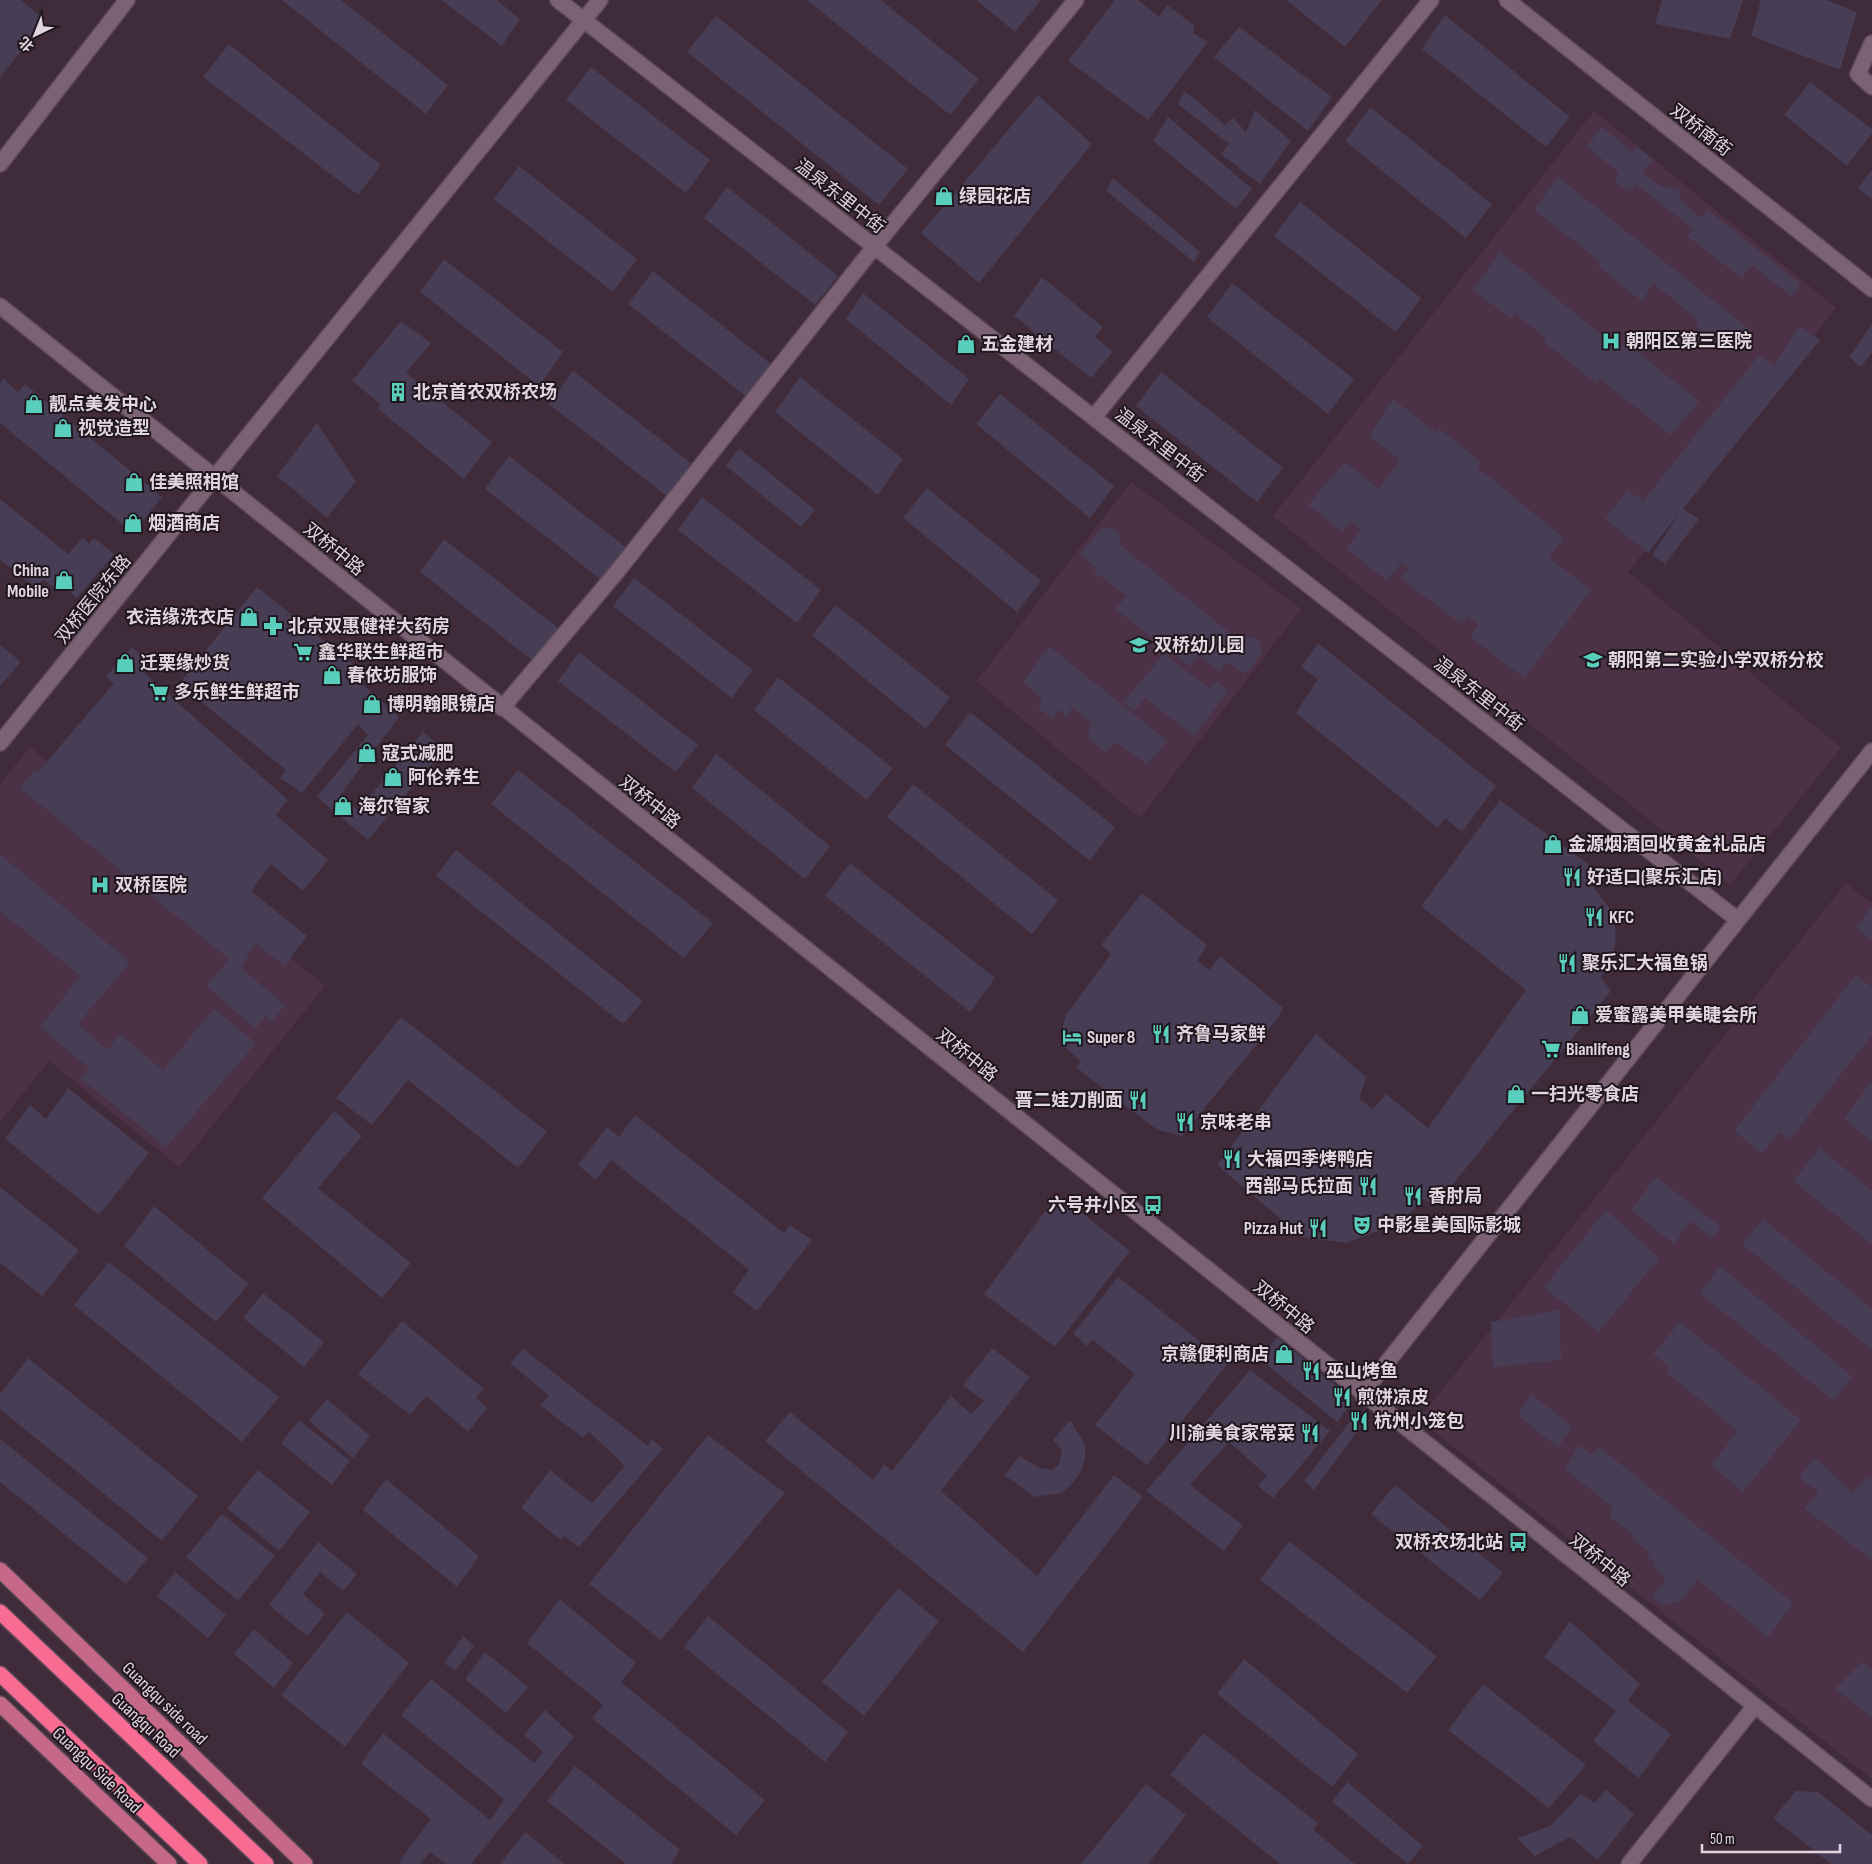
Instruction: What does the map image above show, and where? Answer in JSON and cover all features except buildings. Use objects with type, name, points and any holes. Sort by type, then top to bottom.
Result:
[{"type":"highway","name":"Guangqu Road","points":[[0,1612],[266,1864]]},
{"type":"highway","points":[[0,1674],[200,1864]]},
{"type":"main road","name":"Guangqu side road","points":[[0,1570],[304,1864]]},
{"type":"main road","name":"Guangqu Side Road","points":[[0,1704],[169,1864]]},
{"type":"street","points":[[0,164],[127,0]]},
{"type":"street","name":"温泉东里中街","points":[[558,0],[1738,920]]},
{"type":"street","name":"双桥医院东路","points":[[0,743],[600,0]]},
{"type":"street","points":[[502,708],[616,573],[875,247],[1076,0]]},
{"type":"street","points":[[1094,417],[1431,0]]},
{"type":"street","name":"双桥南街","points":[[1507,0],[1872,289]]},
{"type":"street","points":[[1872,43],[1858,74],[1872,87]]},
{"type":"street","name":"双桥中路","points":[[0,306],[1872,1799]]},
{"type":"street","points":[[1362,1394],[1872,751]]},
{"type":"street","points":[[1630,1864],[1754,1706]]},
{"type":"shaded area","points":[[1594,111],[1836,308],[1628,572],[1841,748],[1730,885],[1273,516]]},
{"type":"shaded area","name":"双桥幼儿园","points":[[1131,482],[1301,609],[1140,818],[977,681]]},
{"type":"shaded area","name":"双桥医院","points":[[30,747],[325,986],[179,1167],[49,1061],[0,1122],[0,784]]},
{"type":"shaded area","points":[[1846,883],[1872,904],[1872,1779],[1419,1419]]},
{"type":"place","name":"绿园花店","points":[[944,196]]},
{"type":"place","name":"朝阳区第三医院","points":[[1611,341]]},
{"type":"place","name":"五金建材","points":[[966,344]]},
{"type":"place","name":"北京首农双桥农场","points":[[398,392]]},
{"type":"place","name":"靓点美发中心","points":[[34,404]]},
{"type":"place","name":"视觉造型","points":[[63,428]]},
{"type":"place","name":"佳美照相馆","points":[[134,482]]},
{"type":"place","name":"烟酒商店","points":[[133,523]]},
{"type":"place","name":"China Mobile","points":[[64,580]]},
{"type":"place","name":"衣洁缘洗衣店","points":[[249,617]]},
{"type":"place","name":"北京双惠健祥大药房","points":[[273,626]]},
{"type":"place","name":"双桥幼儿园","points":[[1139,645]]},
{"type":"place","name":"鑫华联生鲜超市","points":[[303,652]]},
{"type":"place","name":"朝阳第二实验小学双桥分校","points":[[1593,660]]},
{"type":"place","name":"迁栗缘炒货","points":[[125,663]]},
{"type":"place","name":"春依坊服饰","points":[[332,675]]},
{"type":"place","name":"多乐鲜生鲜超市","points":[[159,692]]},
{"type":"place","name":"博明翰眼镜店","points":[[372,704]]},
{"type":"place","name":"寇式减肥","points":[[367,753]]},
{"type":"place","name":"阿伦养生","points":[[393,777]]},
{"type":"place","name":"海尔智家","points":[[343,806]]},
{"type":"place","name":"金源烟酒回收黄金礼品店","points":[[1553,844]]},
{"type":"place","name":"好适口(聚乐汇店)","points":[[1572,877]]},
{"type":"place","name":"双桥医院","points":[[100,885]]},
{"type":"place","name":"KFC","points":[[1594,917]]},
{"type":"place","name":"聚乐汇大福鱼锅","points":[[1567,963]]},
{"type":"place","name":"爱蜜露美甲美睫会所","points":[[1580,1015]]},
{"type":"place","name":"齐鲁马家鲜","points":[[1161,1034]]},
{"type":"place","name":"Super 8","points":[[1072,1037]]},
{"type":"place","name":"Bianlifeng","points":[[1551,1049]]},
{"type":"place","name":"一扫光零食店","points":[[1516,1094]]},
{"type":"place","name":"晋二娃刀削面","points":[[1138,1100]]},
{"type":"place","name":"京味老串","points":[[1185,1122]]},
{"type":"place","name":"大福四季烤鸭店","points":[[1232,1159]]},
{"type":"place","name":"西部马氏拉面","points":[[1368,1186]]},
{"type":"place","name":"香肘局","points":[[1413,1196]]},
{"type":"place","name":"六号井小区","points":[[1153,1205]]},
{"type":"place","name":"中影星美国际影城","points":[[1362,1225]]},
{"type":"place","name":"Pizza Hut","points":[[1318,1228]]},
{"type":"place","name":"京赣便利商店","points":[[1284,1354]]},
{"type":"place","name":"巫山烤鱼","points":[[1311,1371]]},
{"type":"place","name":"煎饼凉皮","points":[[1342,1397]]},
{"type":"place","name":"杭州小笼包","points":[[1359,1421]]},
{"type":"place","name":"川渝美食家常菜","points":[[1310,1433]]},
{"type":"place","name":"双桥农场北站","points":[[1518,1542]]}]
